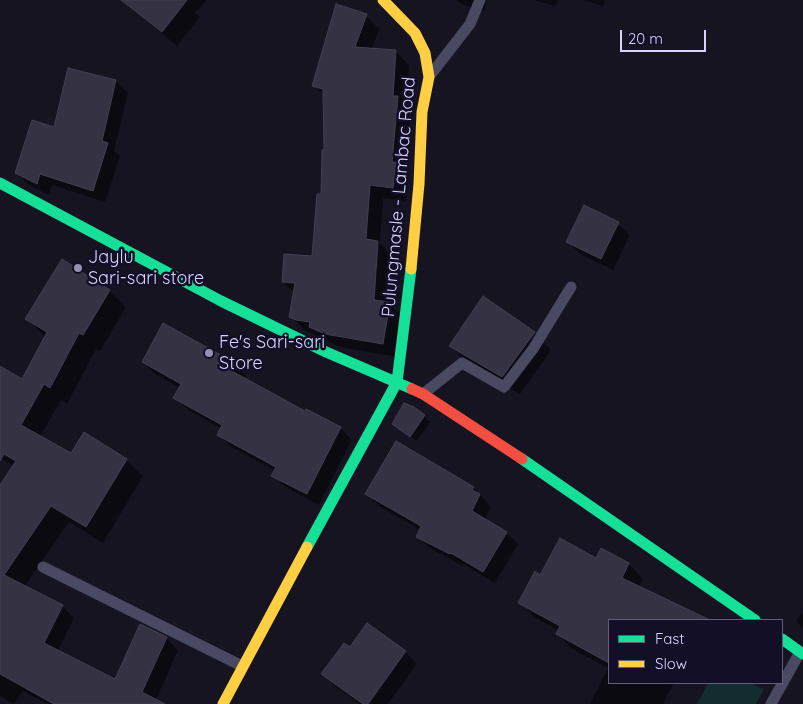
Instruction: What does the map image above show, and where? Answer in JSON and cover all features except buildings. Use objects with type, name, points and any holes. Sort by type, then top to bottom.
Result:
[{"type":"street","name":"Pulungmasle - Lambac Road","points":[[383,0],[415,33],[425,53],[429,78],[422,112],[418,184],[407,308],[397,382]]},
{"type":"street","points":[[0,183],[230,305],[326,352],[423,394],[491,437],[754,619]]},
{"type":"street","points":[[223,704],[397,382]]},
{"type":"street","points":[[783,640],[802,653]]},
{"type":"lane","points":[[429,78],[470,24],[480,0]]},
{"type":"lane","points":[[423,394],[462,363],[504,387],[533,349],[571,287]]},
{"type":"lane","points":[[43,567],[242,666]]},
{"type":"lane","points":[[771,704],[802,653]]},
{"type":"green space","points":[[707,684],[753,684],[764,689],[756,704],[697,704]]},
{"type":"traffic: fast","points":[[0,183],[221,301],[326,352],[412,389]]},
{"type":"traffic: fast","points":[[307,547],[397,382],[411,269]]},
{"type":"traffic: fast","points":[[522,459],[754,619]]},
{"type":"traffic: fast","points":[[783,640],[803,654]]},
{"type":"traffic: slow","points":[[383,0],[415,33],[425,53],[429,77],[422,112],[419,184],[411,269]]},
{"type":"traffic: slow","points":[[223,704],[307,547]]},
{"type":"traffic: jam","points":[[412,389],[423,394],[522,459]]},
{"type":"place","name":"Jaylu Sari-sari store","points":[[78,268]]},
{"type":"place","name":"Fe's Sari-sari Store","points":[[209,353]]}]
